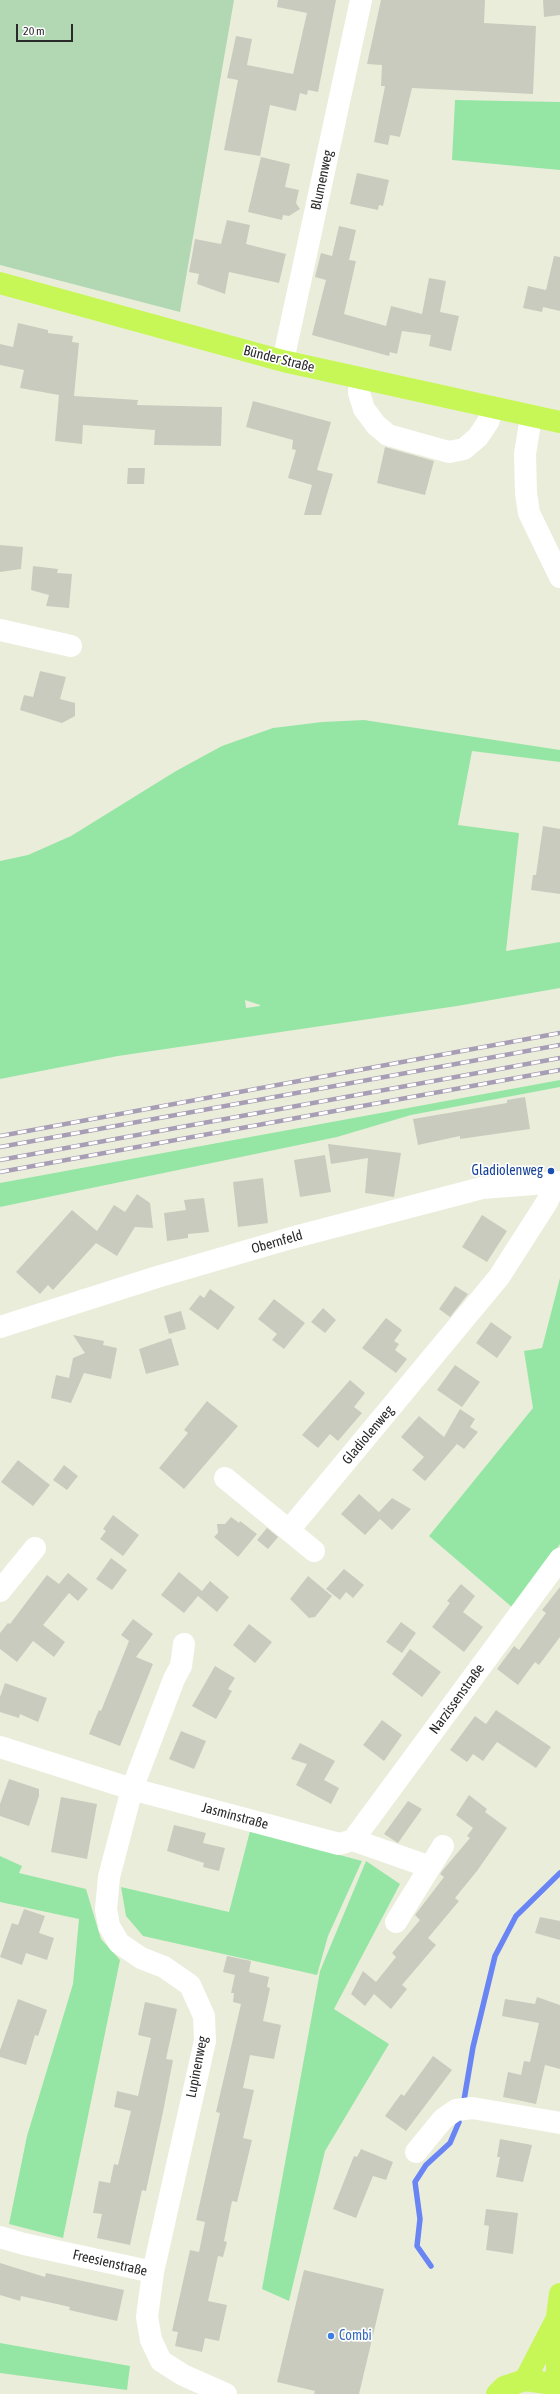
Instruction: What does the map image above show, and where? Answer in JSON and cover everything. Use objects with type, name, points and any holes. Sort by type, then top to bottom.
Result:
[{"type":"main road","name":"Bünder Straße","points":[[0,283],[283,361],[531,417],[560,422]]},
{"type":"main road","points":[[497,2394],[504,2387],[525,2380],[536,2380],[558,2390],[557,2318],[560,2294]]},
{"type":"main road","points":[[525,2380],[557,2318]]},
{"type":"street","name":"Blumenweg","points":[[283,361],[361,0]]},
{"type":"street","points":[[360,378],[359,393],[364,409],[376,425],[388,435],[450,452],[464,449],[478,437],[488,422],[494,408]]},
{"type":"street","points":[[531,417],[525,454],[526,493],[529,513],[560,577]]},
{"type":"street","points":[[0,630],[71,646]]},
{"type":"street","name":"Obernfeld","points":[[0,1327],[157,1277],[292,1238],[482,1188],[558,1182]]},
{"type":"street","name":"Gladiolenweg","points":[[289,1530],[499,1277],[547,1202],[558,1182]]},
{"type":"street","points":[[225,1478],[314,1551]]},
{"type":"street","points":[[0,1591],[35,1548]]},
{"type":"street","name":"Narzissenstraße","points":[[346,1842],[560,1559]]},
{"type":"street","points":[[132,1789],[174,1679],[181,1666],[184,1644]]},
{"type":"street","name":"Jasminstraße","points":[[0,1747],[132,1789],[346,1842]]},
{"type":"street","name":"Lupinenweg","points":[[132,1789],[109,1877],[106,1909],[109,1926],[119,1943],[141,1958],[164,1967],[190,1985],[204,2016],[205,2041],[153,2272]]},
{"type":"street","points":[[346,1842],[430,1867]]},
{"type":"street","points":[[396,1922],[443,1846]]},
{"type":"street","points":[[416,2152],[443,2119],[456,2110],[472,2108],[560,2123]]},
{"type":"street","name":"Freesienstraße","points":[[0,2237],[24,2244],[153,2272],[147,2317],[151,2340],[161,2361],[183,2375],[226,2394]]},
{"type":"green space","points":[[0,0],[234,0],[180,312],[0,265]]},
{"type":"green space","points":[[455,100],[560,102],[560,170],[452,160]]},
{"type":"green space","points":[[364,720],[560,750],[560,762],[472,751],[458,825],[519,833],[506,951],[560,942],[560,988],[457,1006],[118,1056],[0,1079],[0,861],[28,855],[71,836],[176,771],[222,746],[273,728],[322,722]],"holes":[[[245,1000],[260,1005],[246,1008]]]},
{"type":"green space","points":[[560,1080],[560,1087],[411,1115],[337,1137],[0,1207],[0,1183]]},
{"type":"green space","points":[[560,1278],[560,1544],[513,1608],[429,1536],[533,1408],[524,1351],[542,1348]]},
{"type":"green space","points":[[250,1831],[362,1861],[328,1936],[317,1975],[143,1936],[126,1916],[121,1887],[229,1912]]},
{"type":"green space","points":[[0,1856],[22,1866],[19,1873],[86,1889],[101,1939],[120,1960],[63,2238],[9,2224],[27,2136],[73,1984],[79,1919],[0,1902]]},
{"type":"green space","points":[[366,1861],[400,1884],[334,2009],[389,2044],[325,2151],[289,2301],[262,2289],[320,1971]]},
{"type":"green space","points":[[0,2343],[130,2366],[127,2390],[0,2373]]},
{"type":"building","points":[[278,0],[336,0],[318,92],[308,90],[307,95],[300,93],[296,111],[270,105],[260,156],[224,150],[238,80],[227,78],[236,36],[252,39],[247,65],[293,74],[307,13],[277,7]]},
{"type":"building","points":[[381,0],[485,0],[484,23],[536,26],[533,94],[412,88],[400,137],[390,135],[388,145],[374,142],[385,86],[381,86],[382,65],[367,64]]},
{"type":"building","points":[[543,0],[560,0],[560,15],[544,17]]},
{"type":"building","points":[[261,157],[290,164],[285,187],[299,190],[296,203],[300,209],[289,216],[283,215],[282,220],[248,212]]},
{"type":"building","points":[[357,173],[389,180],[383,206],[379,205],[378,210],[350,204]]},
{"type":"building","points":[[227,220],[250,225],[246,244],[286,254],[279,283],[229,272],[225,294],[197,284],[199,274],[189,272],[195,239],[221,244]]},
{"type":"building","points":[[339,226],[356,230],[349,260],[356,261],[344,314],[386,326],[391,306],[422,314],[429,278],[446,281],[440,312],[459,316],[451,351],[429,346],[431,335],[402,331],[397,354],[390,352],[389,356],[312,335],[326,280],[315,277],[321,253],[332,256]]},
{"type":"building","points":[[554,256],[560,257],[560,311],[543,307],[542,312],[523,308],[528,286],[546,290]]},
{"type":"building","points":[[18,323],[48,330],[48,333],[73,336],[72,342],[79,343],[74,396],[138,400],[137,405],[222,407],[221,446],[154,445],[155,430],[83,425],[82,444],[55,441],[59,395],[20,388],[24,370],[0,365],[0,344],[13,347]]},
{"type":"building","points":[[253,401],[331,422],[317,470],[333,474],[321,515],[304,515],[312,485],[288,478],[296,450],[292,449],[293,440],[246,427]]},
{"type":"building","points":[[385,447],[434,461],[425,495],[377,483]]},
{"type":"building","points":[[128,468],[145,468],[144,484],[127,484]]},
{"type":"building","points":[[0,545],[23,547],[21,569],[0,572]]},
{"type":"building","points":[[33,566],[58,569],[57,573],[72,574],[69,608],[46,606],[49,595],[31,590]]},
{"type":"building","points":[[40,671],[66,677],[60,699],[75,703],[75,716],[62,723],[20,710],[24,695],[33,697]]},
{"type":"building","points":[[543,826],[560,829],[560,894],[531,890],[533,875],[536,875]]},
{"type":"building","points":[[525,1097],[530,1129],[460,1139],[460,1136],[418,1145],[413,1119],[507,1103],[507,1100]]},
{"type":"building","points":[[328,1144],[401,1153],[394,1197],[365,1193],[368,1158],[331,1164]]},
{"type":"building","points":[[325,1155],[331,1192],[300,1197],[294,1160]]},
{"type":"building","points":[[263,1178],[268,1223],[238,1227],[233,1182]]},
{"type":"building","points":[[137,1194],[150,1203],[153,1228],[135,1227],[117,1256],[96,1243],[53,1290],[48,1285],[40,1294],[16,1272],[72,1210],[97,1231],[114,1205],[125,1212]]},
{"type":"building","points":[[204,1198],[209,1232],[188,1234],[188,1238],[167,1241],[164,1213],[186,1210],[184,1200]]},
{"type":"building","points":[[482,1215],[507,1231],[487,1262],[462,1247]]},
{"type":"building","points":[[455,1286],[468,1294],[450,1317],[439,1309]]},
{"type":"building","points":[[210,1289],[235,1307],[218,1330],[189,1309],[200,1295],[204,1298]]},
{"type":"building","points":[[274,1299],[305,1323],[284,1349],[272,1340],[277,1334],[258,1319]]},
{"type":"building","points":[[323,1308],[336,1320],[325,1333],[311,1322]]},
{"type":"building","points":[[181,1311],[186,1329],[169,1334],[164,1316]]},
{"type":"building","points":[[386,1318],[402,1330],[394,1341],[399,1344],[395,1350],[407,1359],[396,1373],[362,1348]]},
{"type":"building","points":[[491,1322],[512,1337],[497,1358],[476,1343]]},
{"type":"building","points":[[73,1335],[104,1341],[103,1345],[117,1348],[111,1379],[84,1373],[71,1403],[51,1398],[56,1375],[69,1378],[73,1358],[85,1353]]},
{"type":"building","points":[[171,1338],[179,1365],[146,1374],[139,1349]]},
{"type":"building","points":[[455,1365],[480,1382],[462,1407],[437,1390]]},
{"type":"building","points":[[350,1380],[365,1393],[354,1407],[362,1413],[338,1441],[330,1434],[318,1448],[302,1435]]},
{"type":"building","points":[[207,1401],[238,1426],[184,1489],[159,1468],[188,1433],[184,1430]]},
{"type":"building","points":[[460,1409],[475,1419],[470,1427],[478,1432],[464,1449],[457,1444],[425,1481],[412,1470],[424,1457],[401,1437],[419,1416],[444,1437]]},
{"type":"building","points":[[18,1460],[50,1485],[33,1506],[1,1482]]},
{"type":"building","points":[[64,1465],[78,1476],[67,1490],[53,1480]]},
{"type":"building","points":[[359,1494],[379,1512],[392,1498],[411,1509],[392,1530],[380,1519],[365,1535],[341,1514]]},
{"type":"building","points":[[113,1515],[139,1535],[123,1556],[100,1539],[106,1531],[103,1529]]},
{"type":"building","points":[[231,1517],[239,1523],[240,1521],[257,1534],[238,1557],[214,1537],[218,1533],[217,1524],[225,1524]]},
{"type":"building","points":[[267,1528],[278,1537],[268,1549],[257,1540]]},
{"type":"building","points":[[111,1558],[127,1570],[112,1590],[96,1579]]},
{"type":"building","points":[[344,1569],[364,1585],[353,1598],[346,1592],[340,1600],[326,1589]]},
{"type":"building","points":[[179,1572],[202,1591],[210,1581],[229,1597],[217,1612],[198,1596],[184,1613],[161,1595]]},
{"type":"building","points":[[68,1573],[88,1589],[78,1601],[69,1593],[43,1625],[65,1642],[54,1657],[33,1641],[17,1662],[0,1649],[0,1633],[8,1623],[10,1624],[47,1575],[59,1584]]},
{"type":"building","points":[[308,1576],[332,1596],[315,1617],[309,1618],[290,1599]]},
{"type":"building","points":[[461,1584],[475,1596],[463,1612],[483,1627],[464,1652],[432,1627],[450,1603],[447,1601]]},
{"type":"building","points":[[560,1587],[560,1637],[539,1665],[535,1662],[518,1685],[497,1669],[514,1646],[519,1650],[546,1613],[542,1610]]},
{"type":"building","points":[[133,1619],[153,1634],[136,1657],[153,1664],[120,1746],[89,1734],[99,1710],[101,1711],[129,1641],[121,1635]]},
{"type":"building","points":[[401,1622],[416,1633],[402,1653],[386,1642]]},
{"type":"building","points":[[249,1624],[272,1642],[255,1663],[233,1645]]},
{"type":"building","points":[[410,1649],[441,1672],[422,1697],[392,1674]]},
{"type":"building","points":[[215,1666],[235,1678],[228,1689],[232,1691],[216,1719],[192,1706]]},
{"type":"building","points":[[5,1683],[47,1698],[38,1722],[20,1714],[19,1718],[0,1712],[0,1697]]},
{"type":"building","points":[[496,1710],[551,1747],[536,1768],[497,1742],[483,1761],[473,1754],[467,1762],[450,1750],[475,1716],[486,1724]]},
{"type":"building","points":[[382,1720],[402,1735],[384,1761],[363,1745]]},
{"type":"building","points":[[181,1731],[206,1741],[194,1769],[169,1759]]},
{"type":"building","points":[[300,1743],[335,1761],[324,1780],[339,1788],[331,1804],[296,1785],[307,1764],[291,1759]]},
{"type":"building","points":[[9,1779],[39,1789],[39,1796],[29,1826],[0,1816],[0,1804]]},
{"type":"building","points":[[469,1795],[487,1809],[485,1812],[507,1828],[477,1871],[455,1898],[459,1901],[428,1938],[436,1945],[402,1985],[407,1989],[391,2009],[374,1994],[365,2006],[351,1994],[363,1971],[376,1982],[396,1957],[392,1953],[420,1920],[415,1915],[444,1877],[440,1874],[470,1838],[467,1836],[473,1828],[456,1815]]},
{"type":"building","points":[[61,1797],[97,1804],[87,1859],[51,1852]]},
{"type":"building","points":[[408,1801],[422,1809],[398,1843],[384,1834]]},
{"type":"building","points":[[174,1825],[206,1833],[203,1843],[225,1848],[219,1871],[203,1867],[204,1863],[167,1851]]},
{"type":"building","points":[[24,1909],[45,1916],[39,1933],[54,1938],[47,1960],[26,1953],[22,1965],[0,1957],[12,1923],[18,1925]]},
{"type":"building","points":[[540,1917],[560,1921],[560,1940],[535,1933]]},
{"type":"building","points":[[227,1956],[251,1961],[249,1972],[269,1977],[267,1987],[270,1988],[263,2021],[281,2025],[274,2059],[250,2055],[243,2088],[254,2090],[243,2138],[252,2140],[237,2202],[232,2201],[224,2241],[227,2242],[223,2257],[218,2256],[208,2301],[227,2305],[219,2341],[205,2338],[202,2352],[175,2346],[178,2332],[172,2331],[190,2250],[199,2252],[205,2222],[196,2220],[220,2113],[216,2112],[241,2004],[233,2002],[234,1993],[231,1993],[235,1975],[223,1972]]},
{"type":"building","points":[[537,1997],[560,2005],[560,2069],[545,2065],[536,2104],[503,2097],[508,2072],[521,2075],[524,2061],[530,2062],[539,2023],[502,2016],[505,1999],[535,2004]]},
{"type":"building","points":[[18,1999],[47,2010],[38,2036],[35,2035],[26,2065],[0,2057],[0,2050]]},
{"type":"building","points":[[145,2002],[177,2009],[166,2059],[173,2060],[163,2112],[146,2191],[142,2190],[130,2245],[97,2238],[102,2214],[93,2213],[99,2181],[110,2183],[114,2164],[118,2165],[131,2111],[114,2107],[117,2091],[138,2096],[151,2038],[138,2035]]},
{"type":"building","points":[[433,2056],[452,2070],[406,2131],[385,2116],[401,2094],[404,2096]]},
{"type":"building","points":[[500,2139],[532,2145],[523,2182],[496,2177],[500,2157],[497,2157]]},
{"type":"building","points":[[361,2149],[393,2162],[386,2180],[373,2176],[356,2218],[333,2209],[354,2156],[357,2157]]},
{"type":"building","points":[[486,2209],[518,2213],[513,2254],[486,2250],[489,2226],[484,2225]]},
{"type":"building","points":[[0,2263],[45,2277],[46,2273],[124,2290],[117,2321],[69,2310],[70,2307],[21,2296],[20,2301],[0,2295]]},
{"type":"building","name":"Combi","points":[[304,2270],[384,2289],[359,2394],[314,2394],[315,2391],[277,2382]]},
{"type":"waterway","points":[[464,2100],[473,2047],[495,1956],[516,1916],[560,1873]]},
{"type":"waterway","points":[[431,2266],[417,2246],[420,2219],[415,2182],[426,2165],[450,2143],[459,2122]]},
{"type":"railway","points":[[0,1136],[560,1033]]},
{"type":"railway","points":[[0,1147],[560,1045]]},
{"type":"railway","points":[[0,1160],[560,1058]]},
{"type":"railway","points":[[0,1172],[560,1070]]},
{"type":"place","name":"Gladiolenweg","points":[[551,1171]]},
{"type":"place","name":"Combi","points":[[331,2336]]}]
